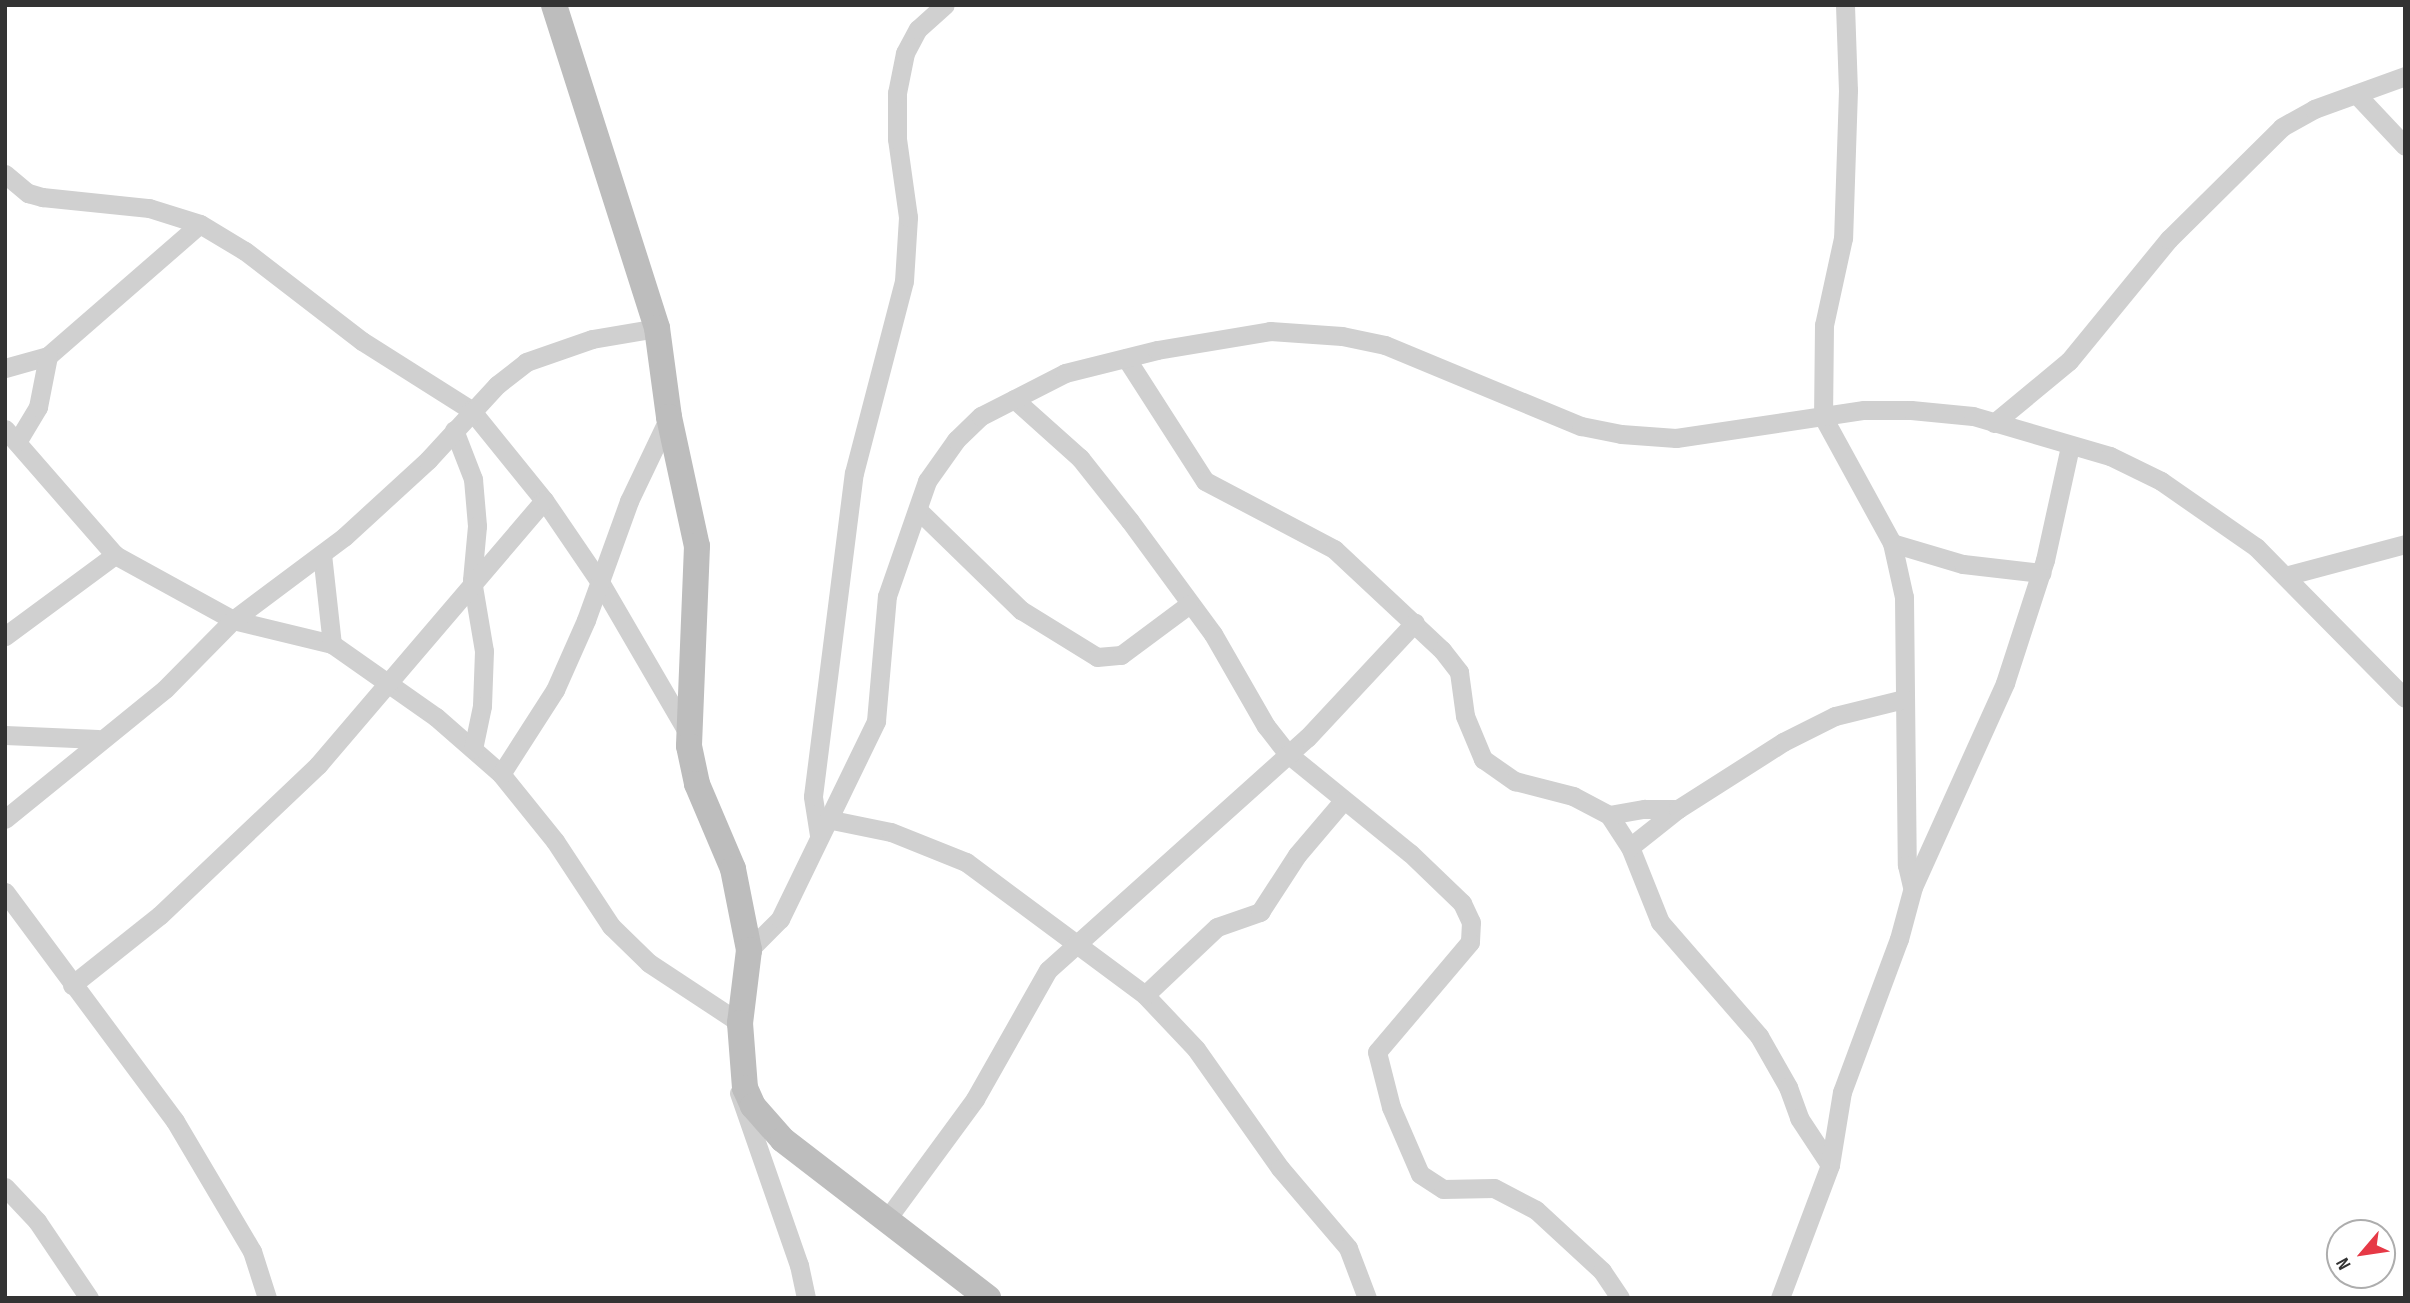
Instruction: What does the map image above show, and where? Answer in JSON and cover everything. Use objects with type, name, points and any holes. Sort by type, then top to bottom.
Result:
[{"type":"street","points":[[554,5],[657,328],[669,417],[697,547],[689,736],[697,784],[733,869],[749,950],[740,1023],[742,1075],[738,1097],[800,1265],[806,1298]]},
{"type":"street","points":[[819,837],[814,796],[854,472],[904,281],[908,217],[897,139],[897,93],[905,53],[918,29],[945,5]]},
{"type":"street","points":[[1845,5],[1843,238],[1825,325],[1823,417],[1892,543],[1904,597],[1907,865],[1913,887]]},
{"type":"street","points":[[1994,423],[2069,361],[2169,239],[2252,153],[2282,127],[2314,109],[2405,76]]},
{"type":"street","points":[[2356,94],[2405,146]]},
{"type":"street","points":[[5,174],[28,193],[42,197],[149,208],[200,224],[245,251],[362,341],[471,411],[544,500],[600,582],[689,736]]},
{"type":"street","points":[[5,368],[48,356],[200,224]]},
{"type":"street","points":[[5,819],[98,739],[164,688],[233,620],[322,554],[428,460],[471,411],[526,362],[592,339],[657,328]]},
{"type":"street","points":[[749,950],[780,919],[880,708],[887,596],[928,481],[956,440],[981,416],[1065,373],[1126,358],[1270,331],[1342,336],[1385,345],[1581,426],[1621,435],[1676,438],[1823,417],[1911,410],[1994,423],[2110,456],[2161,481],[2256,547],[2405,698]]},
{"type":"street","points":[[48,356],[38,407],[11,435],[115,555],[233,620],[332,644],[390,681],[501,774],[555,841],[611,926],[660,971],[740,1023]]},
{"type":"street","points":[[1126,358],[1205,481],[1241,504],[1334,549],[1415,622],[1459,672],[1465,716],[1483,759],[1515,781],[1573,796],[1609,815],[1630,847],[1660,922],[1759,1035],[1788,1087],[1799,1118],[1830,1165]]},
{"type":"street","points":[[1014,399],[1080,458],[1188,605],[1213,634],[1266,726],[1288,754],[1343,801],[1381,828],[1462,903],[1471,922],[1470,942],[1461,958],[1377,1052],[1388,1096],[1416,1167],[1425,1180],[1443,1189],[1494,1188],[1536,1210],[1602,1271],[1620,1298]]},
{"type":"street","points":[[501,774],[555,690],[600,582],[629,502],[669,417]]},
{"type":"street","points":[[454,430],[473,479],[477,526],[472,580],[484,651],[482,706],[472,749]]},
{"type":"street","points":[[1780,1298],[1830,1165],[1842,1093],[1899,939],[1913,887],[2005,683],[2041,573],[2070,446]]},
{"type":"street","points":[[72,985],[160,915],[335,747],[472,580],[544,500]]},
{"type":"street","points":[[918,510],[1021,610],[1097,657],[1121,655],[1188,605]]},
{"type":"street","points":[[1892,543],[1963,564],[2041,573]]},
{"type":"street","points":[[2285,576],[2405,544]]},
{"type":"street","points":[[322,554],[332,644]]},
{"type":"street","points":[[5,636],[115,555]]},
{"type":"street","points":[[887,1219],[975,1099],[1048,970],[1076,942],[1141,891],[1340,705],[1415,622]]},
{"type":"street","points":[[1630,847],[1678,809],[1783,741],[1835,716],[1904,699]]},
{"type":"street","points":[[5,735],[98,739]]},
{"type":"street","points":[[1145,995],[1217,927],[1260,912],[1297,855],[1343,801]]},
{"type":"street","points":[[1609,815],[1644,809],[1678,809]]},
{"type":"street","points":[[827,818],[891,832],[966,862],[1145,995],[1196,1049],[1280,1168],[1348,1248],[1367,1298]]},
{"type":"street","points":[[5,892],[175,1121],[252,1251],[267,1298]]},
{"type":"street","points":[[742,1075],[753,1106],[783,1140],[988,1298]]},
{"type":"street","points":[[5,1188],[37,1221],[89,1298]]}]
